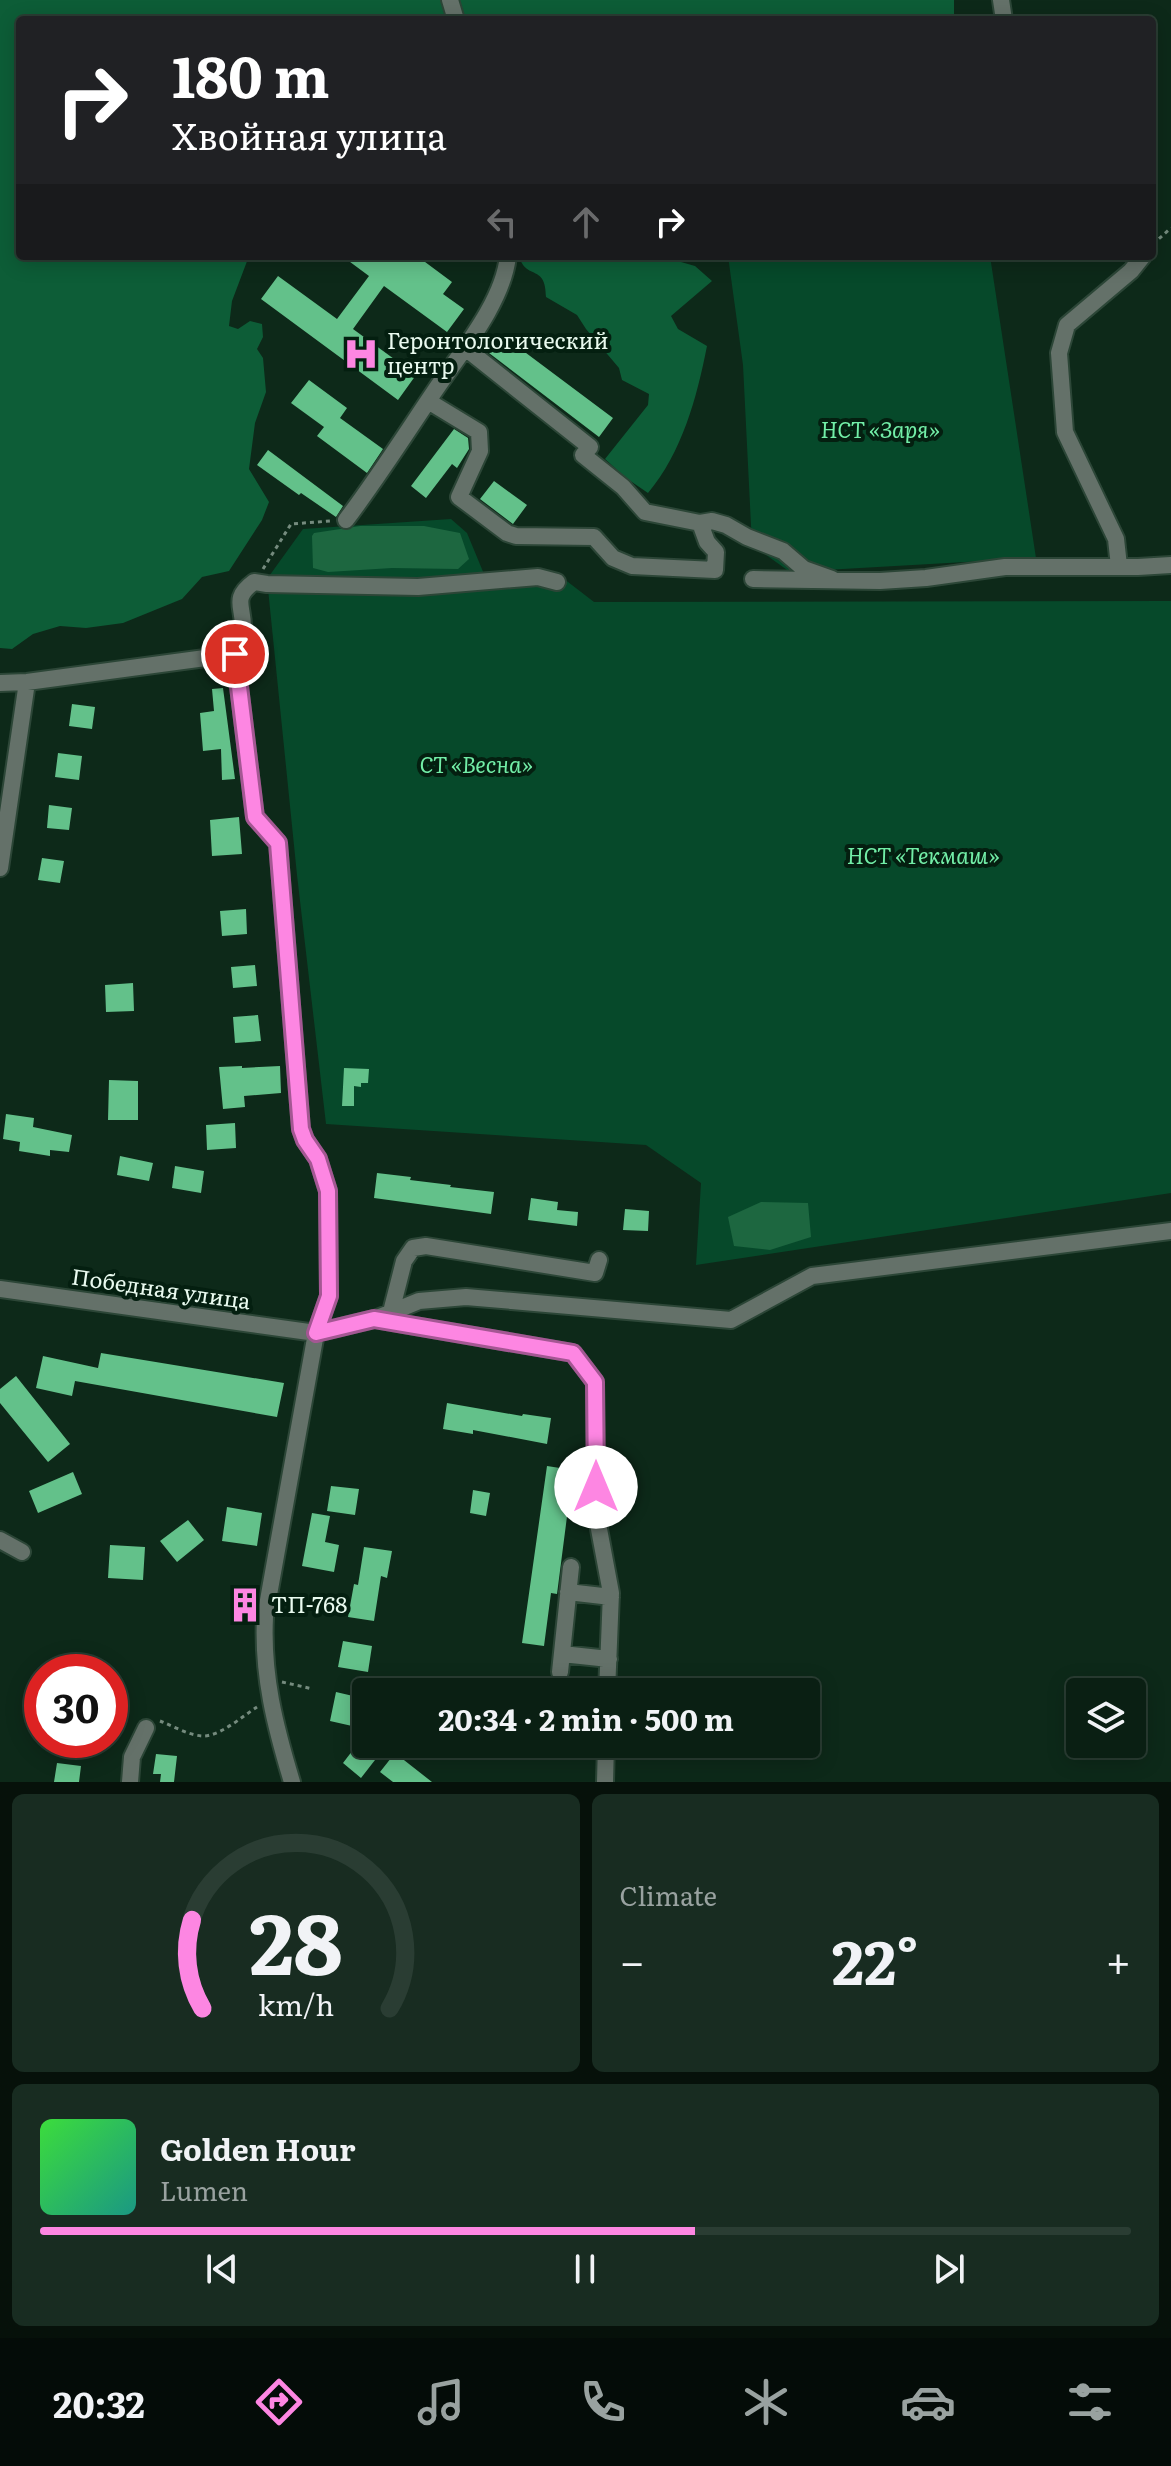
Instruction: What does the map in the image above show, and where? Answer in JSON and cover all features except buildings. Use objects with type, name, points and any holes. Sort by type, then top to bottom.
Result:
[{"type":"street","points":[[346,520],[377,479],[491,306],[508,260]]},
{"type":"street","points":[[1119,566],[1116,539],[1065,432],[1059,353],[1067,325],[1140,260]]},
{"type":"street","points":[[464,347],[590,447],[583,455],[623,487],[645,512],[726,525],[783,551],[804,569],[832,579]]},
{"type":"street","points":[[428,401],[479,432],[480,451],[459,497],[507,533],[516,536],[594,537],[613,558],[632,566],[715,570],[716,552],[707,542],[700,523]]},
{"type":"street","points":[[753,579],[880,581],[1005,567],[1171,565]]},
{"type":"street","points":[[292,1782],[267,1678],[265,1617],[316,1333],[329,1296],[328,1191],[318,1159],[301,1129],[278,843],[255,817],[235,654],[243,631],[239,599],[254,582],[418,587],[538,577],[557,582]]},
{"type":"street","points":[[0,683],[235,654]]},
{"type":"street","points":[[0,868],[27,682]]},
{"type":"street","points":[[316,1333],[374,1319],[419,1301],[466,1297],[731,1320],[812,1276],[1171,1231]]},
{"type":"street","points":[[391,1312],[404,1261],[413,1248],[426,1246],[595,1273],[599,1260]]},
{"type":"street","name":"Победная улица","points":[[0,1289],[316,1333]]},
{"type":"street","points":[[374,1319],[573,1353],[595,1382],[596,1513],[611,1597],[608,1678]]},
{"type":"street","points":[[0,1540],[22,1552]]},
{"type":"street","points":[[560,1672],[571,1567]]},
{"type":"street","points":[[568,1592],[611,1597]]},
{"type":"street","points":[[562,1654],[609,1659]]},
{"type":"street","points":[[130,1782],[132,1757],[146,1728]]},
{"type":"street","points":[[605,1782],[606,1758]]},
{"type":"path","points":[[1156,241],[1171,228]]},
{"type":"path","points":[[254,582],[291,524],[346,520]]},
{"type":"path","points":[[267,1678],[313,1689]]},
{"type":"path","points":[[146,1728],[159,1721],[207,1736],[238,1722],[271,1699]]},
{"type":"green space","name":"НСТ «Заря»","points":[[729,260],[991,260],[1036,558],[790,572],[752,545],[743,365]]},
{"type":"green space","points":[[451,519],[467,533],[484,574],[559,575],[594,602],[1171,601],[1171,1193],[696,1265],[701,1183],[646,1145],[326,1124],[267,579],[303,529]]},
{"type":"shaded area","points":[[0,0],[954,0],[954,16],[16,16],[16,260],[247,260],[232,301],[229,326],[238,329],[250,321],[262,324],[263,337],[257,349],[263,358],[266,392],[255,423],[249,469],[269,502],[262,520],[229,571],[202,577],[182,599],[123,623],[86,628],[60,626],[33,634],[12,649],[0,648]]},
{"type":"shaded area","points":[[520,260],[674,260],[695,266],[712,281],[671,316],[678,329],[707,346],[679,442],[648,493],[605,459],[648,405],[649,394],[622,380],[619,368],[577,315],[546,297],[543,280]]},
{"type":"shaded area","points":[[360,526],[424,526],[460,533],[469,559],[458,569],[392,568],[328,572],[313,568],[314,533]]},
{"type":"shaded area","points":[[761,1202],[808,1203],[811,1237],[770,1250],[734,1246],[728,1217]]},
{"type":"place","name":"Геронтологический центр","points":[[361,354]]},
{"type":"place","name":"ТП-768","points":[[245,1605]]},
{"type":"route","points":[[235,654],[255,817],[278,843],[301,1129],[318,1159],[328,1191],[329,1296],[316,1333],[374,1319],[573,1353],[595,1382],[596,1487]]},
{"type":"park label","name":"СТ «Весна»","points":[[476,765]]},
{"type":"park label","name":"НСТ «Текмаш»","points":[[923,856]]}]
